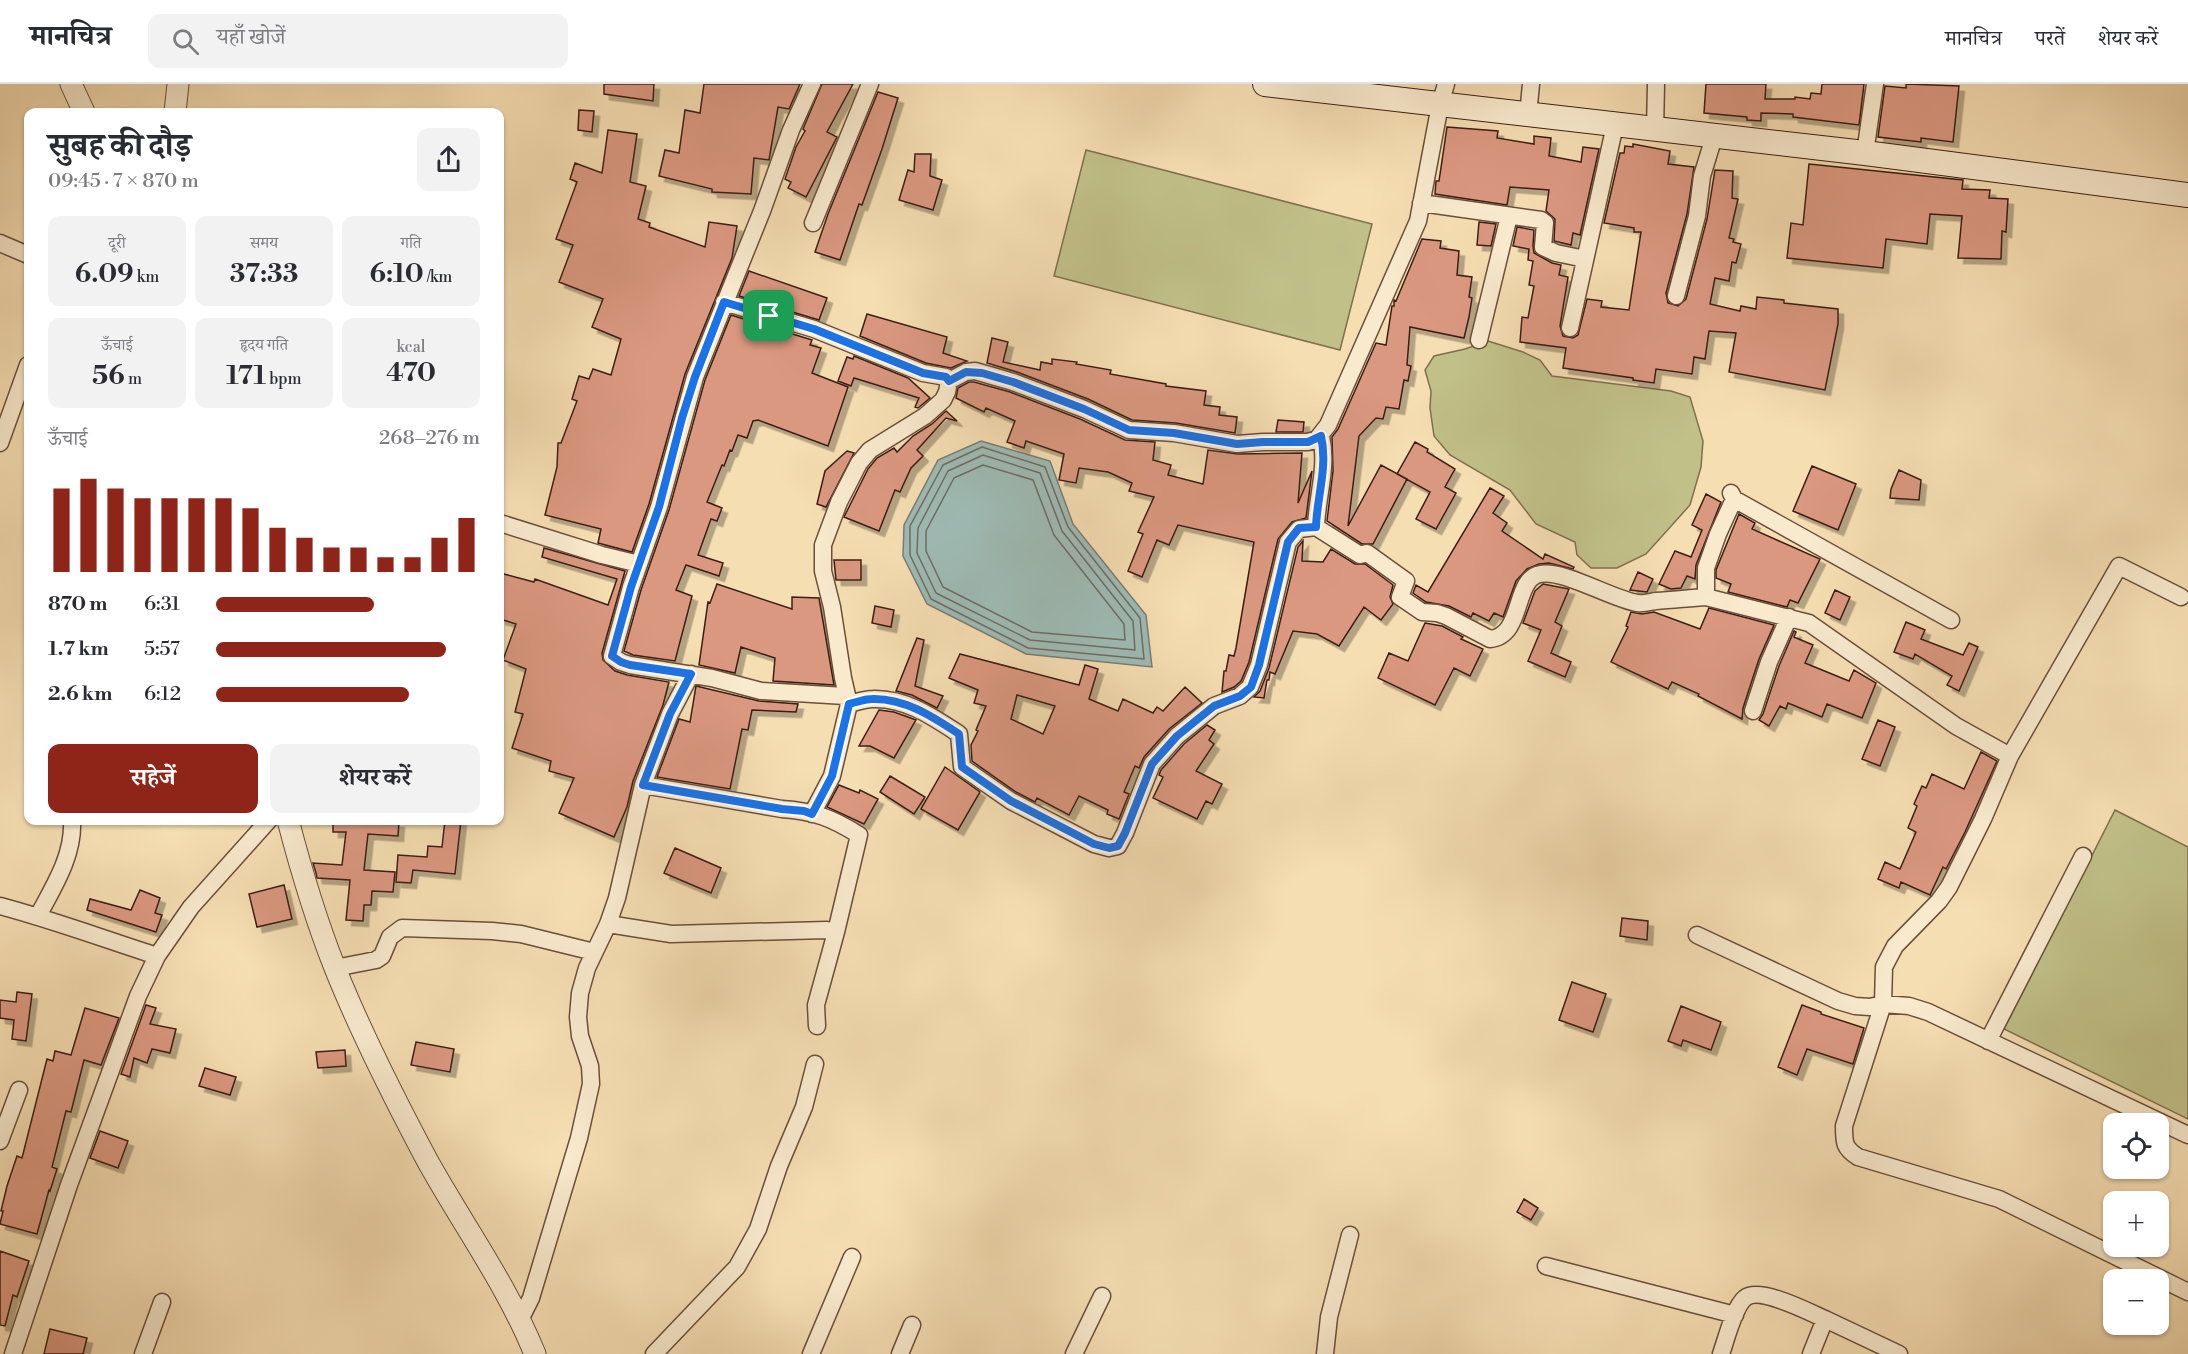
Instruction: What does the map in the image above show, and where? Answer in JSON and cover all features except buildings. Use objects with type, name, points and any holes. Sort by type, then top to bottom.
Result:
[{"type":"main road","points":[[1265,84],[1443,94],[1528,115],[1865,153],[2188,195]]},
{"type":"street","points":[[71,84],[82,108]]},
{"type":"street","points":[[175,108],[178,84]]},
{"type":"street","points":[[812,84],[791,130],[762,211],[695,377],[659,507],[622,614],[612,656],[630,665],[691,674],[761,691],[845,696],[849,704]]},
{"type":"street","points":[[813,223],[870,84]]},
{"type":"street","points":[[1528,115],[1531,84]]},
{"type":"street","points":[[1654,130],[1656,84]]},
{"type":"street","points":[[1865,153],[1875,84]]},
{"type":"street","points":[[949,381],[966,372],[982,373],[1074,405],[1129,430],[1174,433],[1237,444],[1308,442],[1321,436],[1328,425],[1418,221],[1443,94]]},
{"type":"street","points":[[1570,328],[1615,125]]},
{"type":"street","points":[[1676,296],[1697,216],[1702,176],[1713,137]]},
{"type":"street","points":[[1420,203],[1541,220],[1545,224],[1543,247],[1556,253],[1585,259]]},
{"type":"street","points":[[1479,340],[1509,216]]},
{"type":"street","points":[[0,243],[24,253]]},
{"type":"street","points":[[724,302],[814,329],[923,373],[946,377],[949,381]]},
{"type":"street","points":[[0,443],[24,376]]},
{"type":"street","points":[[812,814],[832,776],[849,704],[823,571],[823,545],[839,502],[859,463],[870,450],[925,416],[943,400],[949,381]]},
{"type":"street","points":[[1316,527],[1317,503],[1324,462],[1321,436]]},
{"type":"street","points":[[1707,597],[1706,568],[1733,496],[1952,620]]},
{"type":"street","points":[[504,524],[602,555],[639,564]]},
{"type":"street","points":[[849,704],[871,699],[891,700],[931,715],[959,734],[962,767],[1011,801],[1094,844],[1109,848],[1118,846],[1152,764],[1177,736],[1214,706],[1240,696],[1251,687],[1259,665],[1288,542],[1299,528],[1316,527],[1360,555],[1367,553],[1406,581],[1400,597],[1422,612],[1446,616],[1490,639],[1498,638],[1506,633],[1529,580],[1538,574],[1558,576],[1637,603],[1707,597],[1809,623],[1956,726],[2010,756]]},
{"type":"street","points":[[2186,594],[2119,567],[2010,756],[1983,819],[1949,887],[1888,958],[1883,975],[1883,1004],[1844,1126],[1844,1144],[1847,1150],[1858,1157],[1999,1199],[2188,1293]]},
{"type":"street","points":[[1753,711],[1769,662],[1789,617]]},
{"type":"street","points":[[521,1318],[531,1298],[587,1106],[592,1073],[580,1036],[578,1017],[580,993],[594,952],[608,924],[617,898],[643,785],[670,714],[691,674]]},
{"type":"street","points":[[643,785],[804,811],[833,819],[859,835],[816,1005],[817,1026]]},
{"type":"street","points":[[38,916],[62,872],[73,831],[72,825]]},
{"type":"street","points":[[13,1354],[69,1185],[138,996],[157,956],[191,907],[264,825]]},
{"type":"street","points":[[289,825],[302,874],[352,1011],[428,1160],[521,1318],[535,1354]]},
{"type":"street","points":[[1988,1041],[2083,855]]},
{"type":"street","points":[[0,906],[38,916],[157,956]]},
{"type":"street","points":[[608,924],[671,934],[827,930]]},
{"type":"street","points":[[335,968],[382,957],[390,937],[402,928],[521,934],[594,952]]},
{"type":"street","points":[[1697,935],[1838,1001],[1855,1006],[1870,1007],[1883,1004],[1918,1009],[2188,1135]]},
{"type":"street","points":[[654,1354],[736,1267],[758,1228],[779,1166],[804,1107],[815,1064]]},
{"type":"street","points":[[0,1141],[19,1090]]},
{"type":"street","points":[[1325,1354],[1329,1317],[1350,1235]]},
{"type":"street","points":[[811,1354],[852,1257]]},
{"type":"street","points":[[1546,1266],[1735,1315]]},
{"type":"street","points":[[1720,1354],[1735,1315],[1745,1298],[1754,1293],[1767,1295],[1825,1319],[1899,1354]]},
{"type":"street","points":[[1074,1354],[1102,1296]]},
{"type":"street","points":[[143,1354],[162,1302]]},
{"type":"street","points":[[1811,1354],[1825,1319]]},
{"type":"street","points":[[900,1354],[912,1325]]},
{"type":"shaded area","points":[[1086,150],[1372,224],[1340,350],[1054,276]]},
{"type":"shaded area","points":[[1488,341],[1540,360],[1552,376],[1671,391],[1690,397],[1703,441],[1701,467],[1690,505],[1646,554],[1617,568],[1591,568],[1577,555],[1575,542],[1536,524],[1510,490],[1450,455],[1434,436],[1430,408],[1431,391],[1425,370],[1434,356]]},
{"type":"shaded area","points":[[2115,810],[2188,847],[2188,1119],[2004,1029]]},
{"type":"water","points":[[981,441],[1050,461],[1073,524],[1146,615],[1152,667],[1026,654],[927,604],[903,556],[904,525],[938,460]]},
{"type":"route","points":[[724,302],[769,316],[814,329],[923,373],[946,377],[949,381],[966,372],[975,371],[1013,382],[1084,409],[1129,430],[1174,433],[1237,444],[1308,442],[1321,436],[1324,462],[1317,503],[1316,527],[1299,528],[1288,542],[1259,665],[1251,687],[1240,696],[1214,706],[1177,736],[1152,764],[1118,846],[1109,848],[1094,844],[1011,801],[962,767],[959,734],[931,715],[891,700],[871,699],[849,704],[832,776],[812,814],[643,785],[670,714],[691,674],[630,665],[612,656],[622,614],[659,507],[695,377],[724,302]]}]
